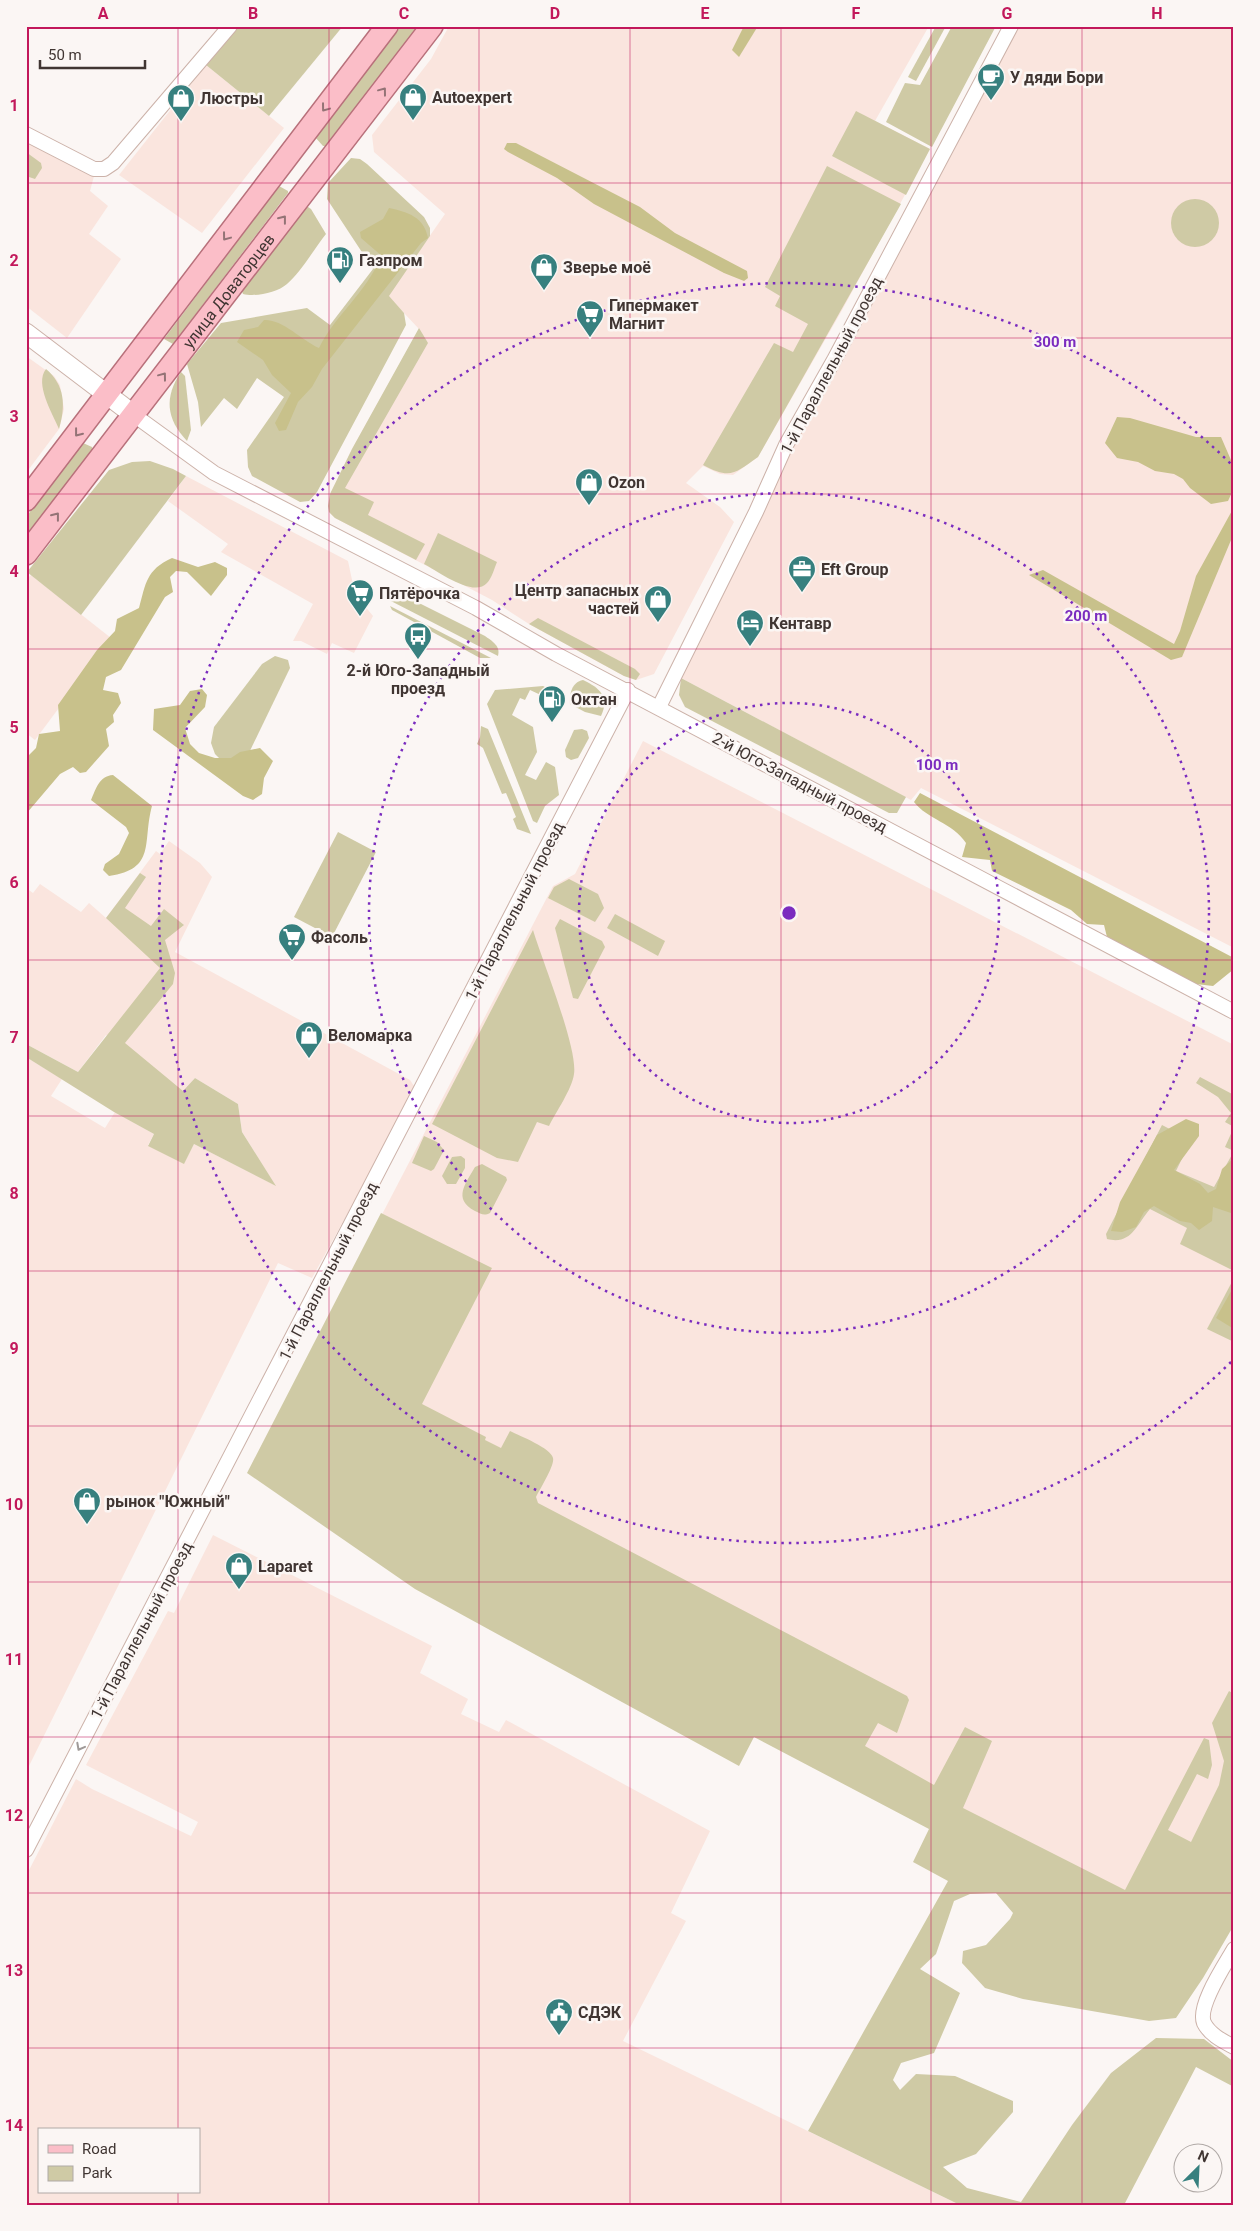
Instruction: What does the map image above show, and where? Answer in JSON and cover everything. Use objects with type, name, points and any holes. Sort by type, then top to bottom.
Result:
[{"type":"main road","name":"улица Доваторцев","points":[[26,500],[387,26]]},
{"type":"main road","name":"улица Доваторцев","points":[[26,554],[432,26]]},
{"type":"main road","points":[[26,333],[134,415]]},
{"type":"street","points":[[26,134],[94,169],[104,168],[113,163],[230,26]]},
{"type":"street","name":"1-й Параллельный проезд","points":[[659,707],[756,512],[786,445],[838,352],[1010,26]]},
{"type":"street","name":"2-й Юго-Западный проезд","points":[[134,415],[214,473],[476,608],[543,646],[1234,1012]]},
{"type":"street","name":"1-й Параллельный проезд","points":[[26,1850],[628,690]]},
{"type":"street","points":[[1234,1949],[1203,2007],[1204,2022],[1214,2036],[1234,2047]]},
{"type":"shaded area","points":[[449,26],[929,26],[875,121],[930,149],[841,312],[758,457],[733,475],[720,474],[703,466],[686,483],[720,507],[734,522],[654,674],[636,680],[624,676],[529,624],[492,600],[335,518],[329,512],[330,494],[352,449],[419,329],[388,296],[445,214],[374,152],[372,135],[431,59]]},
{"type":"shaded area","points":[[744,26],[758,26],[739,57],[732,50]]},
{"type":"shaded area","points":[[1016,26],[1234,26],[1234,948],[921,788],[911,800],[681,678],[783,465],[951,156]]},
{"type":"shaded area","points":[[206,65],[284,128],[202,233],[119,175]]},
{"type":"shaded area","points":[[26,136],[94,176],[90,191],[108,206],[89,234],[121,259],[67,338],[26,306]]},
{"type":"shaded area","points":[[507,143],[516,143],[640,207],[675,233],[747,271],[748,278],[744,281],[724,273],[594,204],[557,178],[508,152],[504,149]]},
{"type":"shaded area","points":[[389,208],[403,211],[419,220],[428,238],[421,243],[322,369],[312,387],[298,402],[286,430],[279,431],[275,423],[291,393],[272,375],[263,360],[237,342],[244,330],[258,327],[264,320],[285,326],[319,348],[333,325],[367,282],[380,258],[383,257],[361,238],[360,232],[383,219]]},
{"type":"shaded area","points":[[26,356],[54,376],[60,385],[64,409],[59,429],[26,473]]},
{"type":"shaded area","points":[[1117,417],[1130,418],[1196,437],[1221,437],[1234,467],[1234,488],[1228,501],[1211,504],[1190,488],[1183,479],[1174,474],[1155,471],[1138,462],[1117,458],[1105,443]]},
{"type":"shaded area","points":[[186,476],[348,561],[355,594],[373,616],[354,653],[332,643],[327,654],[301,641],[293,641],[313,604],[221,552],[228,544],[168,501]]},
{"type":"shaded area","points":[[1234,507],[1234,533],[1182,657],[1171,660],[1029,575],[1043,570],[1174,644],[1180,631],[1196,576]]},
{"type":"shaded area","points":[[172,558],[198,567],[215,562],[227,568],[227,575],[211,596],[187,572],[176,571],[170,577],[173,592],[165,597],[121,670],[106,677],[103,690],[118,693],[121,703],[113,715],[114,722],[106,729],[109,746],[86,772],[80,773],[73,767],[60,774],[26,814],[26,758],[36,748],[39,734],[60,731],[58,705],[97,650],[115,631],[117,619],[139,608],[148,578],[157,567]]},
{"type":"shaded area","points":[[31,575],[111,638],[35,740],[26,733],[26,580]]},
{"type":"shaded area","points":[[202,689],[207,695],[205,707],[185,728],[190,744],[199,753],[215,758],[231,758],[240,752],[260,748],[273,761],[264,778],[262,794],[253,800],[243,796],[153,730],[154,709],[180,705],[190,691]]},
{"type":"shaded area","points":[[643,741],[1234,1045],[1234,1903],[1200,1968],[251,1466],[553,886],[575,874]]},
{"type":"shaded area","points":[[113,775],[152,806],[145,852],[141,860],[135,867],[109,876],[103,870],[105,864],[119,854],[129,833],[126,827],[91,800],[101,780]]},
{"type":"shaded area","points":[[920,793],[1232,957],[1234,969],[1213,986],[1196,984],[1107,937],[1104,925],[1087,924],[1071,910],[992,871],[990,860],[962,857],[966,843],[961,836],[919,808],[914,802]]},
{"type":"shaded area","name":"рынок \"Южный\"","points":[[169,841],[200,863],[212,877],[175,952],[410,1080],[416,1089],[312,1278],[278,1263],[26,1772],[26,1057],[62,1079],[51,1096],[105,1128],[115,1112],[154,1134],[148,1145],[184,1163],[194,1144],[275,1185],[242,1132],[238,1104],[195,1078],[180,1095],[106,1035],[78,1072],[26,1044],[26,888],[33,893],[40,884],[81,912],[89,903],[106,918],[156,851],[160,854]]},
{"type":"shaded area","points":[[1186,1119],[1199,1124],[1199,1136],[1174,1170],[1200,1184],[1208,1193],[1216,1189],[1222,1169],[1234,1158],[1234,1214],[1213,1207],[1212,1221],[1199,1230],[1191,1223],[1180,1221],[1154,1206],[1144,1212],[1136,1227],[1122,1232],[1111,1231],[1120,1202],[1157,1135]]},
{"type":"shaded area","points":[[1234,1286],[1234,1329],[1216,1318]]},
{"type":"shaded area","points":[[213,1535],[432,1646],[420,1673],[468,1699],[461,1714],[499,1732],[506,1720],[710,1831],[671,1913],[686,1921],[623,2041],[960,2205],[26,2205],[26,1876],[76,1779],[92,1789],[191,1836],[198,1822],[86,1765],[168,1611],[174,1613]]},
{"type":"green space","points":[[238,26],[343,26],[269,116],[206,65]]},
{"type":"green space","points":[[401,26],[418,26],[326,146],[323,146],[315,137]]},
{"type":"green space","points":[[936,26],[946,26],[916,81],[908,77]]},
{"type":"green space","points":[[952,26],[996,26],[932,147],[886,122],[905,83],[920,85]]},
{"type":"green space","points":[[856,111],[930,149],[906,195],[832,156]]},
{"type":"green space","points":[[26,152],[41,163],[42,168],[35,179],[26,176]]},
{"type":"green space","points":[[351,158],[360,159],[367,164],[424,217],[430,228],[430,236],[389,296],[404,313],[406,325],[317,492],[309,501],[300,502],[252,476],[248,467],[247,450],[284,397],[257,378],[237,409],[224,398],[201,427],[198,402],[187,364],[221,323],[307,308],[330,325],[373,269],[327,199],[328,183]]},
{"type":"green space","points":[[827,166],[901,204],[758,457],[732,473],[712,470],[703,465],[774,343],[793,352],[808,324],[775,306],[780,296],[765,287]]},
{"type":"green space","points":[[279,186],[288,191],[288,193],[173,344],[164,339]]},
{"type":"green space","points":[[1190,199],[1200,199],[1209,203],[1215,209],[1219,223],[1215,237],[1209,243],[1200,247],[1190,247],[1181,243],[1175,237],[1171,228],[1171,218],[1175,209],[1181,203]]},
{"type":"green space","points":[[305,205],[311,209],[326,234],[297,273],[283,287],[266,294],[243,294],[241,289]]},
{"type":"green space","points":[[419,328],[428,343],[345,488],[374,502],[368,515],[425,544],[416,560],[335,518],[329,512],[328,506],[330,494],[352,449]]},
{"type":"green space","points":[[46,369],[57,382],[62,396],[63,412],[59,429],[43,391],[43,375]]},
{"type":"green space","points":[[181,372],[185,376],[191,430],[187,441],[175,424],[170,408],[172,390]]},
{"type":"green space","points":[[83,443],[92,447],[93,450],[26,537],[26,517]]},
{"type":"green space","points":[[150,461],[186,476],[81,615],[27,572],[109,470],[132,462]]},
{"type":"green space","points":[[438,533],[497,562],[492,576],[487,583],[481,587],[465,586],[424,564]]},
{"type":"green space","points":[[389,588],[485,636],[497,647],[498,656],[387,599],[385,595]]},
{"type":"green space","points":[[390,606],[491,658],[480,658],[392,610]]},
{"type":"green space","points":[[538,618],[635,669],[640,674],[636,680],[624,676],[529,624]]},
{"type":"green space","points":[[275,656],[288,660],[290,668],[247,757],[224,763],[215,754],[211,743],[214,727],[262,664]]},
{"type":"green space","points":[[681,678],[906,797],[897,813],[889,813],[685,707],[679,695]]},
{"type":"green space","points":[[583,680],[599,690],[604,698],[604,709],[601,716],[585,712],[570,704],[572,689],[576,683]]},
{"type":"green space","points":[[543,686],[549,689],[545,697],[530,690],[525,700],[520,698],[512,715],[533,727],[537,752],[525,775],[536,780],[546,762],[555,767],[559,795],[545,806],[537,823],[533,821],[487,704],[495,690]]},
{"type":"green space","points":[[481,726],[488,729],[531,834],[517,829],[513,819],[516,817],[506,793],[502,794],[483,748],[477,744]]},
{"type":"green space","points":[[582,729],[587,731],[589,738],[578,758],[571,760],[566,757],[565,750],[574,730]]},
{"type":"green space","points":[[338,832],[376,852],[332,937],[294,917]]},
{"type":"green space","points":[[140,873],[146,877],[125,908],[151,926],[164,909],[184,925],[165,940],[175,973],[173,984],[125,1043],[183,1091],[195,1078],[238,1104],[242,1132],[276,1186],[194,1144],[184,1164],[148,1146],[154,1134],[114,1112],[26,1057],[26,1044],[78,1072],[160,968],[106,918]]},
{"type":"green space","points":[[569,879],[598,894],[604,908],[595,922],[548,898],[554,887]]},
{"type":"green space","points":[[615,914],[665,941],[658,956],[607,928]]},
{"type":"green space","points":[[560,919],[602,941],[605,947],[578,999],[573,998],[555,928]]},
{"type":"green space","points":[[533,930],[571,1045],[574,1074],[567,1093],[549,1126],[537,1122],[518,1162],[497,1158],[432,1124]]},
{"type":"green space","points":[[1200,1077],[1234,1095],[1234,1127],[1225,1122],[1231,1113],[1218,1097],[1196,1083]]},
{"type":"green space","points":[[1162,1125],[1191,1140],[1176,1171],[1214,1187],[1234,1151],[1234,1271],[1180,1244],[1187,1228],[1150,1209],[1137,1228],[1127,1237],[1115,1240],[1107,1239],[1106,1234]]},
{"type":"green space","points":[[1234,1127],[1234,1151],[1225,1147]]},
{"type":"green space","points":[[424,1136],[437,1142],[444,1150],[431,1171],[412,1163]]},
{"type":"green space","points":[[461,1156],[465,1159],[465,1168],[456,1184],[447,1184],[442,1176],[452,1157]]},
{"type":"green space","points":[[482,1164],[506,1177],[507,1180],[490,1213],[486,1214],[479,1213],[468,1206],[463,1196],[465,1185],[475,1167]]},
{"type":"green space","points":[[381,1213],[492,1268],[422,1404],[486,1437],[485,1440],[501,1448],[510,1431],[541,1446],[551,1454],[553,1461],[550,1471],[536,1497],[538,1503],[907,1696],[909,1700],[897,1733],[878,1723],[865,1746],[934,1785],[965,1727],[992,1741],[963,1808],[1125,1890],[1204,1738],[1209,1740],[1212,1765],[1208,1779],[1197,1774],[1168,1830],[1191,1842],[1219,1785],[1224,1761],[1212,1723],[1229,1691],[1234,1694],[1234,1925],[1203,1978],[1176,2018],[1149,2021],[1023,1999],[985,1988],[962,1963],[963,1951],[986,1945],[1010,1919],[1013,1913],[996,1893],[970,1894],[954,1901],[936,1954],[920,1969],[960,1993],[934,2053],[901,2063],[893,2080],[900,2090],[916,2074],[955,2076],[1013,2101],[1013,2112],[976,2154],[943,2167],[967,2188],[1021,2202],[1072,2125],[1111,2073],[1156,2038],[1204,2039],[1234,2062],[1234,2087],[1196,2067],[1124,2205],[960,2205],[808,2131],[948,1881],[913,1862],[929,1829],[754,1737],[739,1766],[415,1589],[247,1473]]},
{"type":"green space","points":[[1234,1278],[1234,1342],[1207,1329]]},
{"type":"place","name":"У дяди Бори","points":[[991,101]]},
{"type":"place","name":"Autoexpert","points":[[413,121]]},
{"type":"place","name":"Люстры","points":[[181,122]]},
{"type":"place","name":"Газпром","points":[[340,284]]},
{"type":"place","name":"Зверье моё","points":[[544,291]]},
{"type":"place","name":"Гипермакет Магнит","points":[[590,338]]},
{"type":"place","name":"Ozon","points":[[589,506]]},
{"type":"place","name":"Eft Group","points":[[802,593]]},
{"type":"place","name":"Пятёрочка","points":[[360,617]]},
{"type":"place","name":"Центр запасных частей","points":[[658,623]]},
{"type":"place","name":"Кентавр","points":[[750,647]]},
{"type":"place","name":"2-й Юго-Западный проезд","points":[[418,660]]},
{"type":"place","name":"Октан","points":[[552,723]]},
{"type":"place","name":"Фасоль","points":[[292,961]]},
{"type":"place","name":"Веломарка","points":[[309,1059]]},
{"type":"place","name":"рынок \"Южный\"","points":[[87,1525]]},
{"type":"place","name":"Laparet","points":[[239,1590]]},
{"type":"place","name":"СДЭК","points":[[559,2036]]}]
